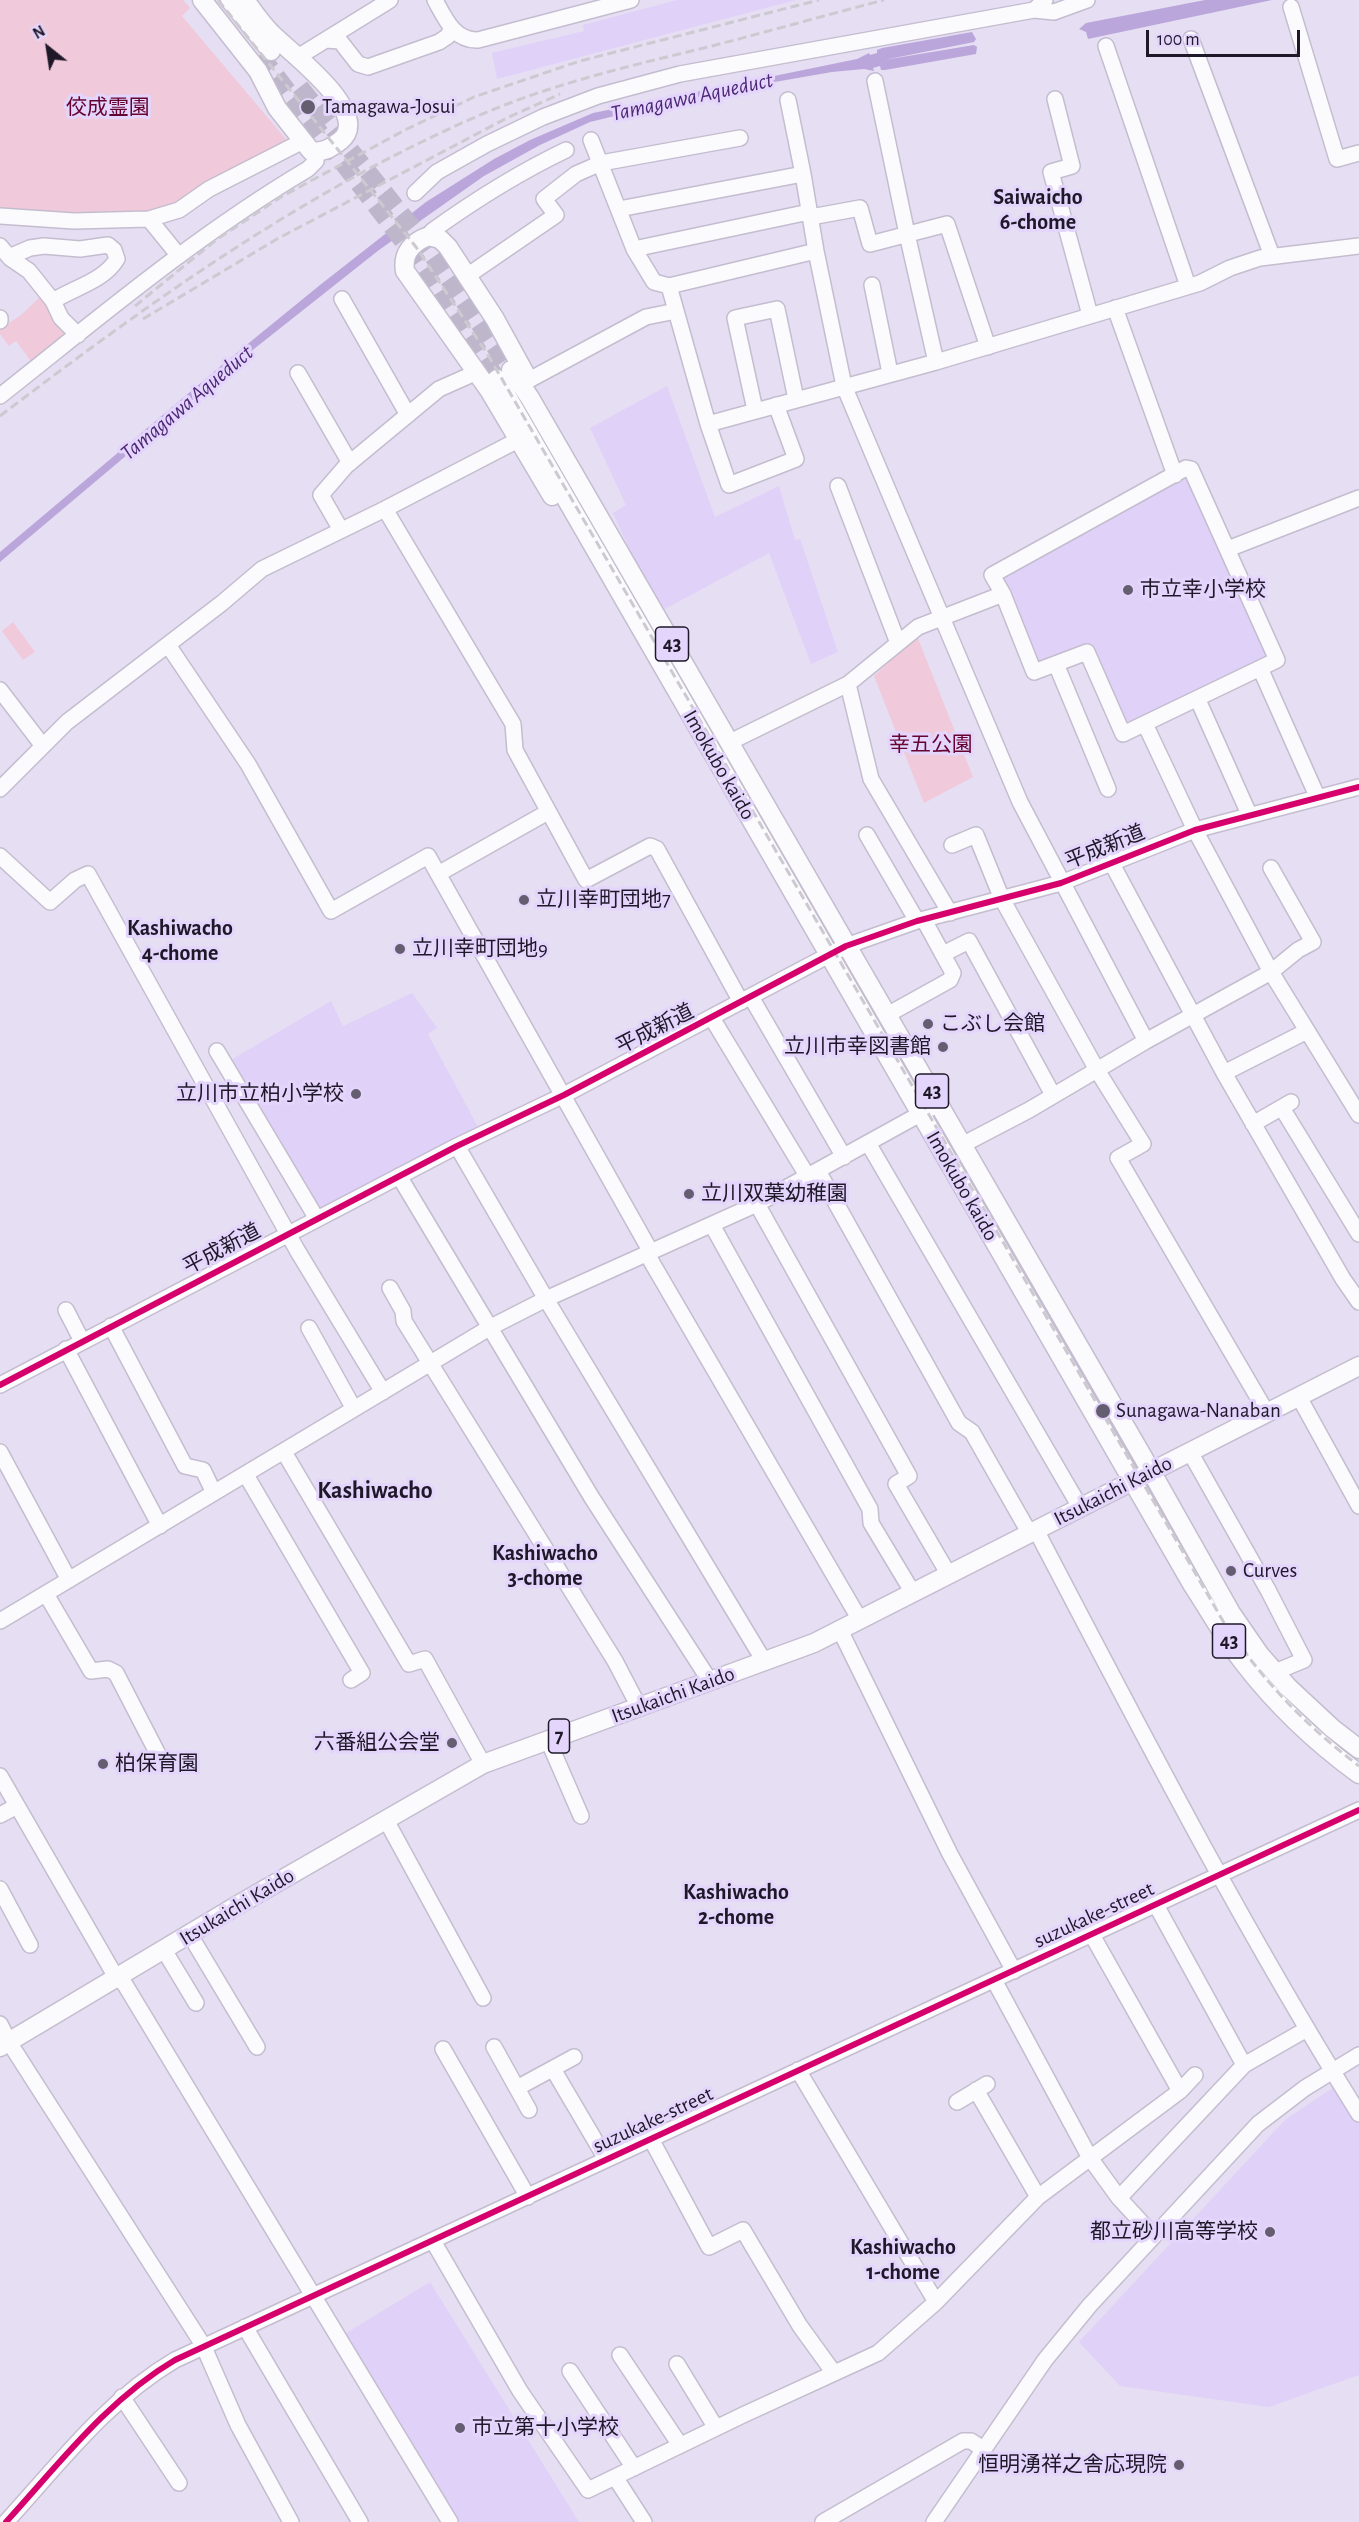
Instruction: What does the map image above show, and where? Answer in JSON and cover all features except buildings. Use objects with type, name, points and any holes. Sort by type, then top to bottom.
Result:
[{"type":"main road","points":[[202,0],[258,71],[277,108],[307,146],[326,151],[344,138],[349,128],[349,118],[318,74],[270,32],[245,0]]},
{"type":"main road","points":[[216,0],[265,53],[230,0]]},
{"type":"main road","points":[[429,236],[440,239],[448,247],[495,319],[597,496],[625,582],[560,509],[489,390],[405,271],[406,254],[411,245],[420,239],[429,236]]},
{"type":"main road","name":"Imokubo kaido","points":[[504,374],[530,398],[625,582],[829,956],[1192,1584],[1242,1661],[1282,1708],[1331,1753],[1359,1774]]},
{"type":"main road","name":"Imokubo kaido","points":[[625,582],[730,742],[1231,1613],[1248,1640],[1275,1672],[1309,1707],[1359,1749]]},
{"type":"main road","name":"Itsukaichi Kaido","points":[[4,2044],[483,1764],[814,1643],[1359,1366]]},
{"type":"street","points":[[298,57],[347,28],[354,20],[390,0]]},
{"type":"street","points":[[435,0],[451,29],[467,40],[478,40],[630,0]]},
{"type":"street","points":[[415,193],[437,172],[487,144],[543,117],[598,96],[680,74],[1040,5],[1054,12],[1087,0]]},
{"type":"street","points":[[1291,7],[1336,159],[1359,153]]},
{"type":"street","points":[[346,46],[347,28]]},
{"type":"street","points":[[326,40],[334,39],[346,46],[358,64],[368,67],[439,42],[448,36],[451,29]]},
{"type":"street","points":[[1191,39],[1272,256]]},
{"type":"street","points":[[1106,46],[1188,286]]},
{"type":"street","points":[[875,81],[936,362]]},
{"type":"street","points":[[1055,99],[1072,166],[1051,172],[1090,315]]},
{"type":"street","points":[[788,100],[844,386],[1020,802],[1146,1041]]},
{"type":"street","points":[[467,276],[556,215],[544,199],[576,174],[601,163],[740,138]]},
{"type":"street","points":[[591,140],[634,249],[654,282],[669,286],[816,251]]},
{"type":"street","points":[[0,216],[74,222],[149,219],[179,210],[209,189],[307,146],[315,161],[308,169],[249,204],[179,256],[0,396]]},
{"type":"street","points":[[432,231],[494,188],[566,150]]},
{"type":"street","points":[[619,209],[803,174]]},
{"type":"street","points":[[634,249],[810,215],[860,208],[870,244],[947,224],[988,347]]},
{"type":"street","points":[[149,219],[179,256]]},
{"type":"street","points":[[5,252],[44,246],[80,249],[108,245],[114,250],[117,259],[114,264],[88,283],[52,302]]},
{"type":"street","points":[[708,424],[988,347],[1188,286],[1230,268],[1272,256],[1359,246]]},
{"type":"street","points":[[5,252],[29,271],[61,318],[78,335]]},
{"type":"street","points":[[872,285],[890,373]]},
{"type":"street","points":[[669,286],[708,424],[729,485],[796,459],[776,405]]},
{"type":"street","points":[[342,299],[408,415]]},
{"type":"street","points":[[1115,308],[1175,475]]},
{"type":"street","points":[[755,410],[735,318],[777,309],[796,399]]},
{"type":"street","points":[[529,380],[646,317],[676,311]]},
{"type":"street","points":[[298,373],[350,463]]},
{"type":"street","points":[[341,530],[321,495],[350,463],[439,389],[475,373]]},
{"type":"street","points":[[3,779],[43,746],[67,722],[262,569],[518,440]]},
{"type":"street","points":[[1186,468],[1191,469],[1228,549],[1277,660],[1198,700],[1123,734],[1086,652],[1034,672],[1004,594],[992,575],[1186,468]]},
{"type":"street","points":[[838,486],[898,643]]},
{"type":"street","points":[[1228,549],[1359,498]]},
{"type":"street","points":[[385,509],[513,724],[515,750],[586,880],[650,846],[657,849],[844,1157]]},
{"type":"street","points":[[730,742],[848,684],[918,627],[1004,594]]},
{"type":"street","points":[[168,645],[248,764],[331,910],[428,856],[647,1245],[651,1261],[860,1620]]},
{"type":"street","points":[[1056,664],[1107,789]]},
{"type":"street","points":[[1260,668],[1317,796]]},
{"type":"street","points":[[848,684],[871,779],[950,913]]},
{"type":"street","points":[[0,690],[43,746]]},
{"type":"street","points":[[1198,700],[1249,814]]},
{"type":"street","points":[[1145,724],[1195,830],[1271,972],[1359,1115]]},
{"type":"street","name":"平成新道","points":[[0,1385],[457,1146],[564,1095],[846,946],[920,921],[1061,883],[1195,830],[1317,796],[1359,787]]},
{"type":"street","points":[[438,874],[549,812]]},
{"type":"street","points":[[867,835],[953,973],[950,980],[887,1015]]},
{"type":"street","points":[[952,845],[976,836],[1002,899],[1097,1070],[1143,1144],[1118,1158],[1267,1413]]},
{"type":"street","points":[[0,856],[50,902],[75,880],[88,874],[288,1233],[383,1392]]},
{"type":"street","points":[[1111,862],[1224,1073],[1343,1279],[1359,1302]]},
{"type":"street","points":[[962,1145],[1271,972],[1298,950],[1313,942],[1271,868]]},
{"type":"street","points":[[943,954],[969,941],[1053,1095]]},
{"type":"street","points":[[712,1018],[813,1174],[958,1423],[972,1432],[1033,1532],[1219,1875],[1307,2029],[1359,2114]]},
{"type":"street","points":[[1224,1073],[1307,1031]]},
{"type":"street","points":[[217,1051],[317,1219]]},
{"type":"street","points":[[0,1621],[489,1328],[546,1299],[757,1204],[939,1103]]},
{"type":"street","points":[[1254,1124],[1286,1105],[1359,1234]]},
{"type":"street","points":[[868,1143],[1080,1507]]},
{"type":"street","points":[[457,1146],[546,1299],[764,1661]]},
{"type":"street","points":[[399,1176],[592,1498],[710,1681]]},
{"type":"street","points":[[757,1204],[909,1476],[896,1484],[949,1575]]},
{"type":"street","points":[[712,1225],[870,1509],[870,1523],[913,1593]]},
{"type":"street","points":[[390,1288],[403,1311],[404,1321],[615,1661],[639,1707]]},
{"type":"street","points":[[66,1310],[82,1341]]},
{"type":"street","points":[[111,1326],[185,1466],[203,1470],[214,1493]]},
{"type":"street","points":[[309,1328],[354,1409]]},
{"type":"street","points":[[66,1349],[160,1526]]},
{"type":"street","points":[[1299,1397],[1359,1506]]},
{"type":"street","points":[[0,1452],[69,1580]]},
{"type":"street","points":[[284,1452],[409,1664],[425,1659],[483,1764]]},
{"type":"street","points":[[1190,1452],[1268,1590],[1304,1660],[1275,1672]]},
{"type":"street","points":[[246,1475],[362,1673],[351,1680]]},
{"type":"street","points":[[46,1594],[91,1671],[108,1669],[116,1673],[162,1762]]},
{"type":"street","points":[[840,1630],[950,1854],[1014,1971]]},
{"type":"street","points":[[548,1740],[581,1816]]},
{"type":"street","points":[[0,1776],[117,1979],[124,1983],[450,2522]]},
{"type":"street","points":[[0,1815],[17,1806]]},
{"type":"street","name":"suzukake-street","points":[[6,2522],[98,2420],[122,2397],[156,2371],[203,2345],[433,2241],[1359,1810]]},
{"type":"street","points":[[386,1820],[483,1998]]},
{"type":"street","points":[[0,1889],[30,1945]]},
{"type":"street","points":[[1156,1905],[1244,2065]]},
{"type":"street","points":[[190,1935],[257,2047]]},
{"type":"street","points":[[1092,1935],[1180,2091]]},
{"type":"street","points":[[164,1950],[196,2003]]},
{"type":"street","points":[[994,1980],[1090,2158],[1119,2198],[1154,2236]]},
{"type":"street","points":[[0,2024],[4,2044],[203,2345],[238,2425],[291,2522]]},
{"type":"street","points":[[1119,2198],[1244,2065],[1307,2029]]},
{"type":"street","points":[[494,2047],[529,2110]]},
{"type":"street","points":[[443,2049],[528,2197]]},
{"type":"street","points":[[933,2522],[1068,2331],[1154,2236],[1258,2124],[1285,2102],[1332,2070],[1359,2055]]},
{"type":"street","points":[[517,2088],[574,2057]]},
{"type":"street","points":[[553,2069],[606,2159]]},
{"type":"street","points":[[798,2070],[936,2302]]},
{"type":"street","points":[[433,2241],[520,2391],[588,2490],[878,2353],[936,2302],[1038,2198],[1180,2091],[1196,2075]]},
{"type":"street","points":[[957,2102],[982,2087],[1038,2198]]},
{"type":"street","points":[[651,2139],[709,2247],[742,2230],[800,2326],[834,2373]]},
{"type":"street","points":[[244,2327],[360,2522]]},
{"type":"street","points":[[620,2355],[680,2445]]},
{"type":"street","points":[[677,2364],[716,2428]]},
{"type":"street","points":[[570,2371],[633,2468]]},
{"type":"street","points":[[122,2397],[178,2483]]},
{"type":"street","points":[[823,2522],[963,2441],[971,2441],[983,2449]]},
{"type":"street","points":[[615,2477],[644,2522]]},
{"type":"shaded area","points":[[677,0],[796,0],[497,79],[492,53],[584,31],[583,25]]},
{"type":"shaded area","points":[[667,386],[715,517],[779,486],[795,540],[800,539],[838,652],[811,664],[769,553],[661,611],[641,575],[613,513],[626,505],[590,428]]},
{"type":"shaded area","points":[[1188,472],[1272,655],[1129,726],[1124,725],[1091,647],[1038,664],[1033,654],[1035,650],[1011,599],[1008,587],[1002,580],[1005,571]]},
{"type":"shaded area","name":"立川市立柏小学校","points":[[412,993],[437,1028],[428,1034],[479,1129],[320,1212],[231,1060],[331,1001],[343,1026]]},
{"type":"shaded area","name":"都立砂川高等学校","points":[[1334,2087],[1359,2123],[1359,2375],[1269,2407],[1120,2386],[1079,2342],[1285,2120]]},
{"type":"shaded area","name":"市立第十小学校","points":[[430,2282],[579,2522],[453,2522],[343,2335]]},
{"type":"green space","name":"佼成霊園","points":[[0,0],[183,0],[190,8],[182,16],[290,144],[175,205],[149,214],[74,217],[0,212]]},
{"type":"green space","points":[[41,296],[70,336],[33,364],[16,341],[9,346],[0,334],[0,329],[21,315]]},
{"type":"green space","points":[[13,622],[35,652],[23,660],[2,631]]},
{"type":"green space","name":"幸五公園","points":[[917,636],[973,777],[924,803],[874,676]]},
{"type":"water","points":[[1205,0],[1272,0],[1088,39],[1086,32],[1079,29],[1086,23]]},
{"type":"water","name":"Tamagawa Aqueduct","points":[[972,32],[976,39],[974,42],[884,60],[974,45],[977,47],[976,54],[885,70],[881,70],[880,66],[873,68],[874,71],[864,69],[832,72],[746,87],[590,122],[540,145],[484,176],[379,250],[235,364],[0,562],[0,552],[228,360],[426,202],[494,159],[530,140],[593,113],[857,59],[869,53],[870,55],[877,53],[877,50],[882,48]]},
{"type":"tunnel","points":[[260,55],[406,245],[497,379]]},
{"type":"tunnel","points":[[300,87],[419,236],[511,370]]},
{"type":"railway","points":[[218,0],[416,247],[488,355],[1223,1621],[1285,1700],[1320,1734],[1359,1766]]},
{"type":"railway","points":[[135,306],[216,240],[281,197],[405,130],[474,97],[580,61],[819,0]]},
{"type":"railway","points":[[0,416],[117,329],[237,247],[361,173],[426,140],[492,110],[573,82],[884,0]]},
{"type":"railway","points":[[143,319],[277,239],[507,118],[560,94]]},
{"type":"cycle path","points":[[0,1385],[457,1146],[564,1095],[846,946],[917,921],[1061,883],[1195,830],[1359,787]]},
{"type":"cycle path","points":[[6,2522],[85,2434],[127,2394],[175,2360],[1359,1810]]},
{"type":"place","name":"Tamagawa-Josui","points":[[308,107]]},
{"type":"place","name":"市立幸小学校","points":[[1128,590]]},
{"type":"place","name":"立川幸町団地7","points":[[524,900]]},
{"type":"place","name":"立川幸町団地9","points":[[400,949]]},
{"type":"place","name":"こぶし会館","points":[[928,1024]]},
{"type":"place","name":"立川市幸図書館","points":[[943,1047]]},
{"type":"place","name":"立川市立柏小学校","points":[[356,1094]]},
{"type":"place","name":"立川双葉幼稚園","points":[[689,1194]]},
{"type":"place","name":"Sunagawa-Nanaban","points":[[1103,1411]]},
{"type":"place","name":"Curves","points":[[1231,1571]]},
{"type":"place","name":"六番組公会堂","points":[[452,1743]]},
{"type":"place","name":"柏保育園","points":[[103,1764]]},
{"type":"place","name":"都立砂川高等学校","points":[[1270,2232]]},
{"type":"place","name":"市立第十小学校","points":[[460,2428]]},
{"type":"place","name":"恒明湧祥之舎応現院","points":[[1179,2465]]},
{"type":"district","name":"Saiwaicho 6-chome","points":[[1038,210]]},
{"type":"district","name":"Kashiwacho 4-chome","points":[[180,940]]},
{"type":"district","name":"Kashiwacho","points":[[375,1491]]},
{"type":"district","name":"Kashiwacho 3-chome","points":[[545,1566]]},
{"type":"district","name":"Kashiwacho 2-chome","points":[[736,1904]]},
{"type":"district","name":"Kashiwacho 1-chome","points":[[903,2260]]}]
